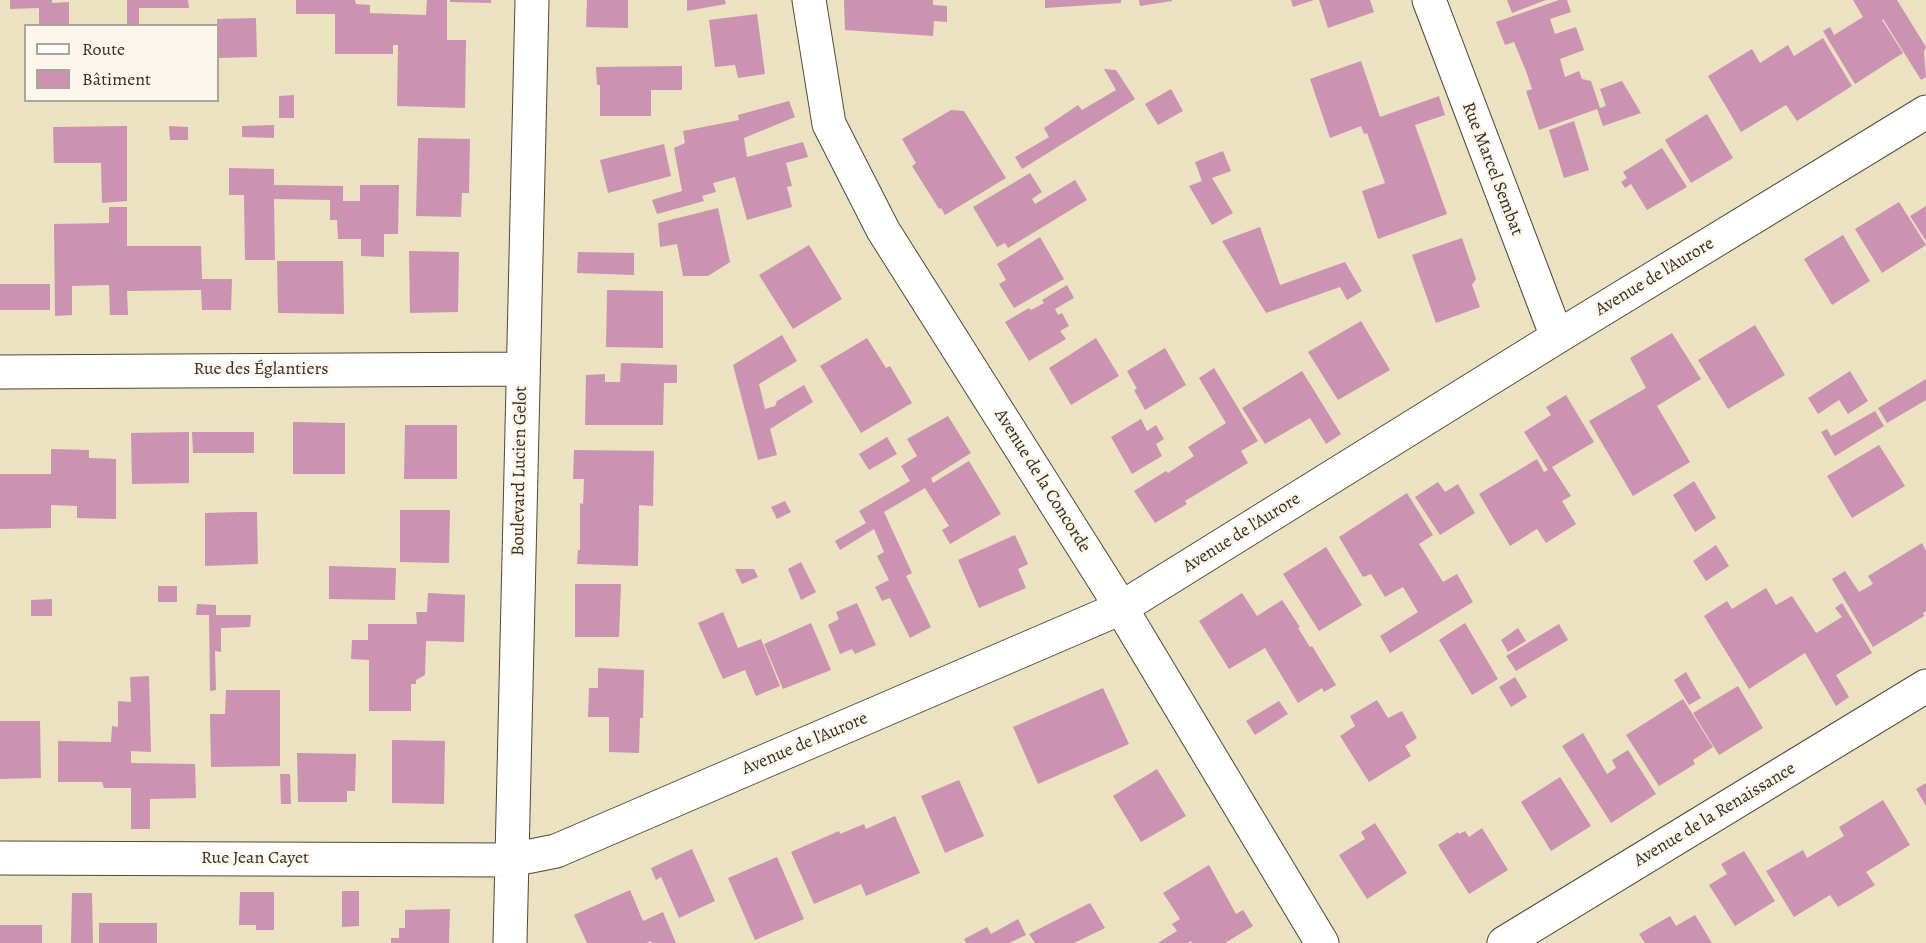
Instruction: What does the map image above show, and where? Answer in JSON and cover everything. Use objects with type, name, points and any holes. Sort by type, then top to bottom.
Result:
[{"type":"street","name":"Boulevard Lucien Gelot","points":[[510,943],[532,0]]},
{"type":"street","name":"Avenue de la Concorde","points":[[809,0],[829,124],[883,230],[1121,608],[1322,943]]},
{"type":"street","name":"Rue Marcel Sembat","points":[[1429,0],[1557,337]]},
{"type":"street","name":"Avenue de l'Aurore","points":[[511,860],[556,851],[1121,608],[1557,337],[1926,112]]},
{"type":"street","name":"Rue des Églantiers","points":[[0,372],[522,369]]},
{"type":"street","name":"Avenue de la Renaissance","points":[[1504,943],[1926,686]]},
{"type":"street","name":"Rue Jean Cayet","points":[[0,858],[511,860]]},
{"type":"building","points":[[10,0],[69,2],[69,24],[39,24],[39,8],[10,9]]},
{"type":"building","points":[[127,0],[188,0],[189,8],[139,8],[139,24],[127,24]]},
{"type":"building","points":[[296,0],[355,0],[356,4],[370,5],[370,13],[426,15],[427,0],[447,0],[447,40],[466,40],[465,108],[397,106],[398,45],[393,45],[393,54],[335,54],[335,14],[296,14]]},
{"type":"building","points":[[450,0],[491,0],[491,3],[450,2]]},
{"type":"building","points":[[587,0],[628,0],[628,28],[586,27]]},
{"type":"building","points":[[687,0],[725,0],[726,4],[687,11]]},
{"type":"building","points":[[844,0],[933,0],[933,5],[947,6],[947,22],[934,21],[933,36],[845,30]]},
{"type":"building","points":[[1045,0],[1121,0],[1121,3],[1045,8]]},
{"type":"building","points":[[1139,0],[1172,0],[1172,1],[1140,6]]},
{"type":"building","points":[[1291,0],[1314,0],[1293,7]]},
{"type":"building","points":[[1319,0],[1370,0],[1374,12],[1328,28]]},
{"type":"building","points":[[1507,0],[1546,0],[1512,13]]},
{"type":"building","points":[[1559,0],[1567,0],[1571,12],[1550,19],[1555,34],[1576,27],[1584,50],[1560,59],[1565,77],[1579,71],[1582,79],[1591,81],[1600,108],[1606,106],[1600,89],[1622,81],[1641,113],[1603,126],[1597,109],[1539,130],[1526,91],[1532,89],[1526,71],[1514,42],[1505,45],[1496,22]]},
{"type":"building","points":[[1853,0],[1897,0],[1926,47],[1924,52],[1926,77],[1921,80],[1883,19],[1903,53],[1855,84],[1823,31],[1830,27],[1834,35],[1863,17]]},
{"type":"building","points":[[757,14],[765,74],[738,78],[735,65],[715,67],[709,20]]},
{"type":"building","points":[[256,18],[257,57],[219,58],[217,19]]},
{"type":"building","points":[[1823,38],[1852,86],[1797,121],[1786,105],[1741,132],[1708,76],[1752,49],[1760,63],[1788,45],[1794,56]]},
{"type":"building","points":[[1361,61],[1380,117],[1439,96],[1445,115],[1415,125],[1447,214],[1378,239],[1362,191],[1385,183],[1367,133],[1364,134],[1361,126],[1330,138],[1310,79]]},
{"type":"building","points":[[682,66],[682,90],[651,90],[651,116],[600,116],[600,85],[597,85],[596,67]]},
{"type":"building","points":[[1104,69],[1116,70],[1135,99],[1022,169],[1015,157],[1049,137],[1044,128],[1078,105],[1082,110],[1116,90]]},
{"type":"building","points":[[1171,89],[1183,111],[1158,125],[1145,104]]},
{"type":"building","points":[[294,95],[294,118],[279,118],[279,96]]},
{"type":"building","points":[[789,101],[795,117],[744,138],[747,157],[803,142],[808,157],[786,163],[792,186],[787,187],[792,207],[747,220],[735,177],[713,183],[716,192],[702,196],[704,201],[657,214],[652,200],[682,191],[674,148],[685,143],[683,131],[739,120],[738,115]]},
{"type":"building","points":[[951,110],[964,111],[1006,178],[945,215],[912,166],[916,163],[902,139]]},
{"type":"building","points":[[1707,114],[1733,158],[1691,183],[1665,140]]},
{"type":"building","points":[[1574,121],[1589,170],[1564,178],[1549,130]]},
{"type":"building","points":[[274,125],[274,138],[242,137],[242,126]]},
{"type":"building","points":[[127,126],[127,201],[102,203],[101,163],[54,163],[53,127]]},
{"type":"building","points":[[169,126],[188,127],[188,140],[170,140]]},
{"type":"building","points":[[418,138],[470,139],[469,193],[462,193],[461,217],[416,216]]},
{"type":"building","points":[[664,144],[671,176],[608,193],[600,160]]},
{"type":"building","points":[[1662,148],[1687,187],[1647,210],[1631,184],[1625,188],[1621,182],[1627,178],[1623,172]]},
{"type":"building","points":[[1223,151],[1231,171],[1212,178],[1233,213],[1212,225],[1189,186],[1202,181],[1195,162]]},
{"type":"building","points":[[229,168],[274,169],[274,185],[343,186],[343,201],[360,201],[360,185],[399,185],[398,234],[384,234],[384,257],[361,256],[361,239],[338,239],[337,220],[330,220],[330,200],[274,199],[275,260],[245,260],[244,195],[229,195]]},
{"type":"building","points":[[1030,173],[1042,192],[1032,199],[1035,204],[1075,180],[1087,200],[1008,248],[1005,243],[997,247],[973,207]]},
{"type":"building","points":[[1899,202],[1926,245],[1882,273],[1855,229]]},
{"type":"building","points":[[1926,206],[1926,241],[1910,216]]},
{"type":"building","points":[[109,207],[127,207],[127,246],[201,246],[202,279],[232,279],[231,310],[202,310],[201,290],[127,291],[128,315],[110,315],[109,285],[72,286],[72,315],[55,316],[54,224],[109,223]]},
{"type":"building","points":[[718,208],[730,262],[708,276],[683,276],[677,244],[660,247],[658,223]]},
{"type":"building","points":[[1260,227],[1280,285],[1345,262],[1362,291],[1347,300],[1340,287],[1266,313],[1222,241]]},
{"type":"building","points":[[1843,235],[1870,281],[1832,305],[1804,259]]},
{"type":"building","points":[[1040,237],[1064,279],[1014,308],[999,284],[1006,280],[997,264]]},
{"type":"building","points":[[1462,238],[1476,279],[1472,285],[1480,307],[1436,323],[1412,255]]},
{"type":"building","points":[[809,245],[842,299],[793,329],[759,275]]},
{"type":"building","points":[[409,251],[459,252],[458,312],[410,313]]},
{"type":"building","points":[[578,252],[634,253],[634,275],[577,273]]},
{"type":"building","points":[[277,261],[343,261],[344,314],[278,313]]},
{"type":"building","points":[[0,284],[50,284],[50,310],[0,310]]},
{"type":"building","points":[[1067,285],[1074,298],[1055,309],[1058,315],[1062,313],[1069,326],[1060,331],[1066,339],[1029,361],[1005,322],[1029,308],[1031,310],[1044,303],[1042,300]]},
{"type":"building","points":[[607,290],[663,291],[663,348],[606,347]]},
{"type":"building","points":[[1361,321],[1390,370],[1338,400],[1308,352]]},
{"type":"building","points":[[1755,325],[1785,375],[1728,409],[1698,360]]},
{"type":"building","points":[[1672,333],[1701,379],[1657,406],[1690,462],[1633,496],[1589,421],[1646,388],[1630,358]]},
{"type":"building","points":[[782,335],[797,361],[759,384],[765,409],[775,406],[777,401],[804,385],[813,402],[770,429],[777,455],[758,460],[733,365]]},
{"type":"building","points":[[867,338],[886,368],[890,366],[912,403],[861,433],[820,366]]},
{"type":"building","points":[[1096,338],[1119,376],[1071,405],[1049,368]]},
{"type":"building","points":[[1165,348],[1186,385],[1145,410],[1127,371]]},
{"type":"building","points":[[621,363],[677,365],[677,383],[664,383],[663,425],[585,425],[586,375],[605,374],[605,382],[620,382]]},
{"type":"building","points":[[1214,368],[1258,441],[1241,451],[1248,463],[1185,501],[1187,504],[1155,523],[1134,491],[1194,456],[1188,447],[1226,423],[1199,378]]},
{"type":"building","points":[[1302,371],[1341,434],[1326,444],[1310,418],[1265,444],[1242,408]]},
{"type":"building","points":[[1850,371],[1868,401],[1848,414],[1839,400],[1818,414],[1808,398]]},
{"type":"building","points":[[1926,379],[1926,400],[1887,423],[1878,408]]},
{"type":"building","points":[[1566,395],[1594,442],[1552,467],[1571,496],[1562,501],[1576,524],[1546,543],[1537,529],[1510,546],[1479,494],[1537,459],[1544,472],[1548,470],[1524,432],[1551,415],[1546,407]]},
{"type":"building","points":[[1875,411],[1884,426],[1835,456],[1821,432],[1827,429],[1831,436]]},
{"type":"building","points":[[948,416],[971,453],[931,478],[933,483],[969,461],[1001,514],[950,544],[942,530],[949,526],[925,488],[884,512],[912,573],[906,576],[931,627],[910,638],[890,598],[882,601],[875,587],[889,580],[877,556],[884,552],[874,529],[840,550],[835,541],[866,523],[859,511],[910,481],[901,466],[917,456],[907,439]]},
{"type":"building","points":[[1141,419],[1147,431],[1156,425],[1164,439],[1156,444],[1162,456],[1132,474],[1111,437]]},
{"type":"building","points":[[293,422],[345,423],[345,474],[293,474]]},
{"type":"building","points":[[405,425],[457,425],[457,479],[404,479]]},
{"type":"building","points":[[189,432],[189,483],[132,484],[131,433]]},
{"type":"building","points":[[192,432],[254,432],[254,453],[193,453]]},
{"type":"building","points":[[887,437],[897,454],[869,470],[859,454]]},
{"type":"building","points":[[1879,445],[1905,486],[1852,518],[1827,476]]},
{"type":"building","points":[[51,449],[89,450],[89,458],[116,459],[116,519],[77,518],[77,506],[51,505],[51,528],[0,529],[0,474],[51,474]]},
{"type":"building","points":[[574,450],[654,451],[653,506],[639,505],[638,566],[577,564],[578,550],[580,550],[580,503],[583,504],[584,479],[573,479]]},
{"type":"building","points":[[1694,481],[1716,518],[1695,532],[1673,495]]},
{"type":"building","points":[[1438,482],[1445,492],[1458,484],[1475,513],[1440,535],[1415,497]]},
{"type":"building","points":[[1407,493],[1433,535],[1419,544],[1443,582],[1457,574],[1473,602],[1390,653],[1380,636],[1418,612],[1403,587],[1385,597],[1371,574],[1363,577],[1339,537]]},
{"type":"building","points":[[785,501],[791,512],[777,519],[771,507]]},
{"type":"building","points":[[400,510],[450,510],[449,563],[400,562]]},
{"type":"building","points":[[257,512],[258,564],[205,566],[205,513]]},
{"type":"building","points":[[1015,535],[1028,564],[1018,569],[1026,588],[979,608],[958,560]]},
{"type":"building","points":[[1922,543],[1926,551],[1926,611],[1923,613],[1924,616],[1873,647],[1832,579],[1845,571],[1859,592],[1873,584],[1868,576]]},
{"type":"building","points":[[1716,545],[1729,566],[1706,581],[1693,561]]},
{"type":"building","points":[[1326,547],[1362,605],[1319,631],[1283,574]]},
{"type":"building","points":[[801,562],[816,592],[801,600],[788,569]]},
{"type":"building","points":[[329,566],[396,568],[395,600],[329,599]]},
{"type":"building","points":[[735,569],[754,569],[758,577],[742,584]]},
{"type":"building","points":[[575,584],[621,584],[619,637],[575,637]]},
{"type":"building","points":[[158,586],[177,586],[177,602],[158,602]]},
{"type":"building","points":[[1766,588],[1776,605],[1792,596],[1816,633],[1842,617],[1835,608],[1842,603],[1872,653],[1836,675],[1849,697],[1836,706],[1805,653],[1749,689],[1704,616],[1727,601],[1732,609]]},
{"type":"building","points":[[428,593],[465,595],[464,642],[426,641],[425,675],[416,680],[416,684],[411,684],[411,711],[369,711],[369,660],[351,659],[352,640],[368,640],[368,624],[417,624],[416,612],[427,612]]},
{"type":"building","points":[[1242,593],[1257,616],[1282,600],[1336,685],[1324,692],[1322,688],[1298,703],[1265,648],[1229,669],[1199,621]]},
{"type":"building","points":[[52,599],[52,616],[31,616],[31,600]]},
{"type":"building","points":[[857,603],[876,645],[855,654],[852,649],[840,654],[828,625],[839,619],[836,612]]},
{"type":"building","points":[[197,604],[216,605],[216,615],[251,615],[250,627],[221,628],[221,652],[215,651],[216,690],[210,691],[209,615],[196,615]]},
{"type":"building","points":[[723,612],[738,648],[761,639],[780,686],[756,696],[745,670],[723,679],[698,623]]},
{"type":"building","points":[[811,623],[831,670],[783,689],[764,644]]},
{"type":"building","points":[[1465,623],[1498,679],[1472,695],[1439,640]]},
{"type":"building","points":[[1559,624],[1568,640],[1516,671],[1506,656]]},
{"type":"building","points":[[1518,628],[1526,641],[1508,652],[1501,640]]},
{"type":"building","points":[[598,668],[644,670],[643,718],[640,718],[639,753],[609,752],[609,717],[588,717],[589,688],[598,688]]},
{"type":"building","points":[[1686,672],[1701,698],[1689,705],[1674,680]]},
{"type":"building","points":[[149,676],[151,752],[131,751],[131,763],[195,764],[196,798],[150,799],[150,829],[131,829],[131,788],[104,788],[102,782],[58,782],[58,741],[111,742],[112,726],[118,727],[118,701],[131,702],[130,677]]},
{"type":"building","points":[[1515,677],[1527,697],[1511,707],[1499,687]]},
{"type":"building","points":[[1738,686],[1763,728],[1719,755],[1693,713]]},
{"type":"building","points":[[1103,688],[1129,744],[1038,784],[1013,727]]},
{"type":"building","points":[[226,690],[280,690],[280,766],[211,767],[210,714],[225,714]]},
{"type":"building","points":[[1683,699],[1713,747],[1693,760],[1695,764],[1659,786],[1626,735]]},
{"type":"building","points":[[1377,700],[1388,718],[1402,711],[1417,738],[1405,746],[1411,756],[1369,782],[1340,736],[1355,726],[1350,716]]},
{"type":"building","points":[[1279,701],[1288,714],[1255,735],[1246,721]]},
{"type":"building","points":[[0,721],[40,721],[41,778],[0,779]]},
{"type":"building","points":[[1583,733],[1607,774],[1616,768],[1612,760],[1628,750],[1656,794],[1611,823],[1562,746]]},
{"type":"building","points":[[392,740],[445,741],[444,804],[392,803]]},
{"type":"building","points":[[297,753],[356,754],[355,791],[347,791],[347,802],[298,802]]},
{"type":"building","points":[[1157,769],[1186,816],[1141,842],[1113,796]]},
{"type":"building","points":[[280,774],[290,774],[291,804],[281,804]]},
{"type":"building","points":[[1560,777],[1591,826],[1551,851],[1521,802]]},
{"type":"building","points":[[959,780],[984,836],[945,853],[921,796]]},
{"type":"building","points":[[1926,783],[1926,806],[1916,789]]},
{"type":"building","points":[[1883,800],[1910,845],[1866,872],[1875,885],[1838,907],[1830,895],[1794,917],[1766,871],[1803,850],[1807,858],[1844,836],[1839,827]]},
{"type":"building","points":[[895,816],[920,873],[866,896],[861,884],[814,904],[791,852],[839,831],[840,834],[864,824],[866,829]]},
{"type":"building","points":[[1375,823],[1407,873],[1367,899],[1339,855],[1365,839],[1361,832]]},
{"type":"building","points":[[1482,828],[1508,870],[1469,894],[1438,845],[1458,832],[1459,834],[1465,831],[1469,837]]},
{"type":"building","points":[[692,849],[715,901],[679,918],[661,877],[656,880],[651,868]]},
{"type":"building","points":[[1744,851],[1775,901],[1735,926],[1709,885],[1727,874],[1721,864]]},
{"type":"building","points":[[777,857],[804,919],[755,940],[728,878]]},
{"type":"building","points":[[1209,865],[1236,914],[1243,910],[1253,926],[1225,943],[1192,943],[1191,941],[1188,943],[1158,943],[1177,931],[1172,924],[1180,919],[1163,893]]},
{"type":"building","points":[[630,890],[643,921],[663,912],[676,943],[652,943],[651,941],[647,943],[587,943],[574,915]]},
{"type":"building","points":[[342,891],[359,891],[359,926],[342,927]]},
{"type":"building","points":[[240,892],[274,892],[274,930],[256,930],[256,925],[239,925]]},
{"type":"building","points":[[72,893],[92,893],[93,943],[71,943]]},
{"type":"building","points":[[1090,903],[1105,928],[1074,943],[1035,943],[1029,934]]},
{"type":"building","points":[[450,909],[449,943],[391,943],[391,938],[399,938],[399,928],[405,928],[405,910]]},
{"type":"building","points":[[1695,915],[1712,943],[1645,943],[1639,934],[1670,916],[1676,926]]},
{"type":"building","points":[[1018,919],[1026,935],[1009,943],[966,943],[964,939],[987,927],[991,934]]},
{"type":"building","points":[[99,923],[157,923],[157,943],[99,943]]},
{"type":"building","points":[[0,925],[42,925],[42,943],[0,943]]}]
